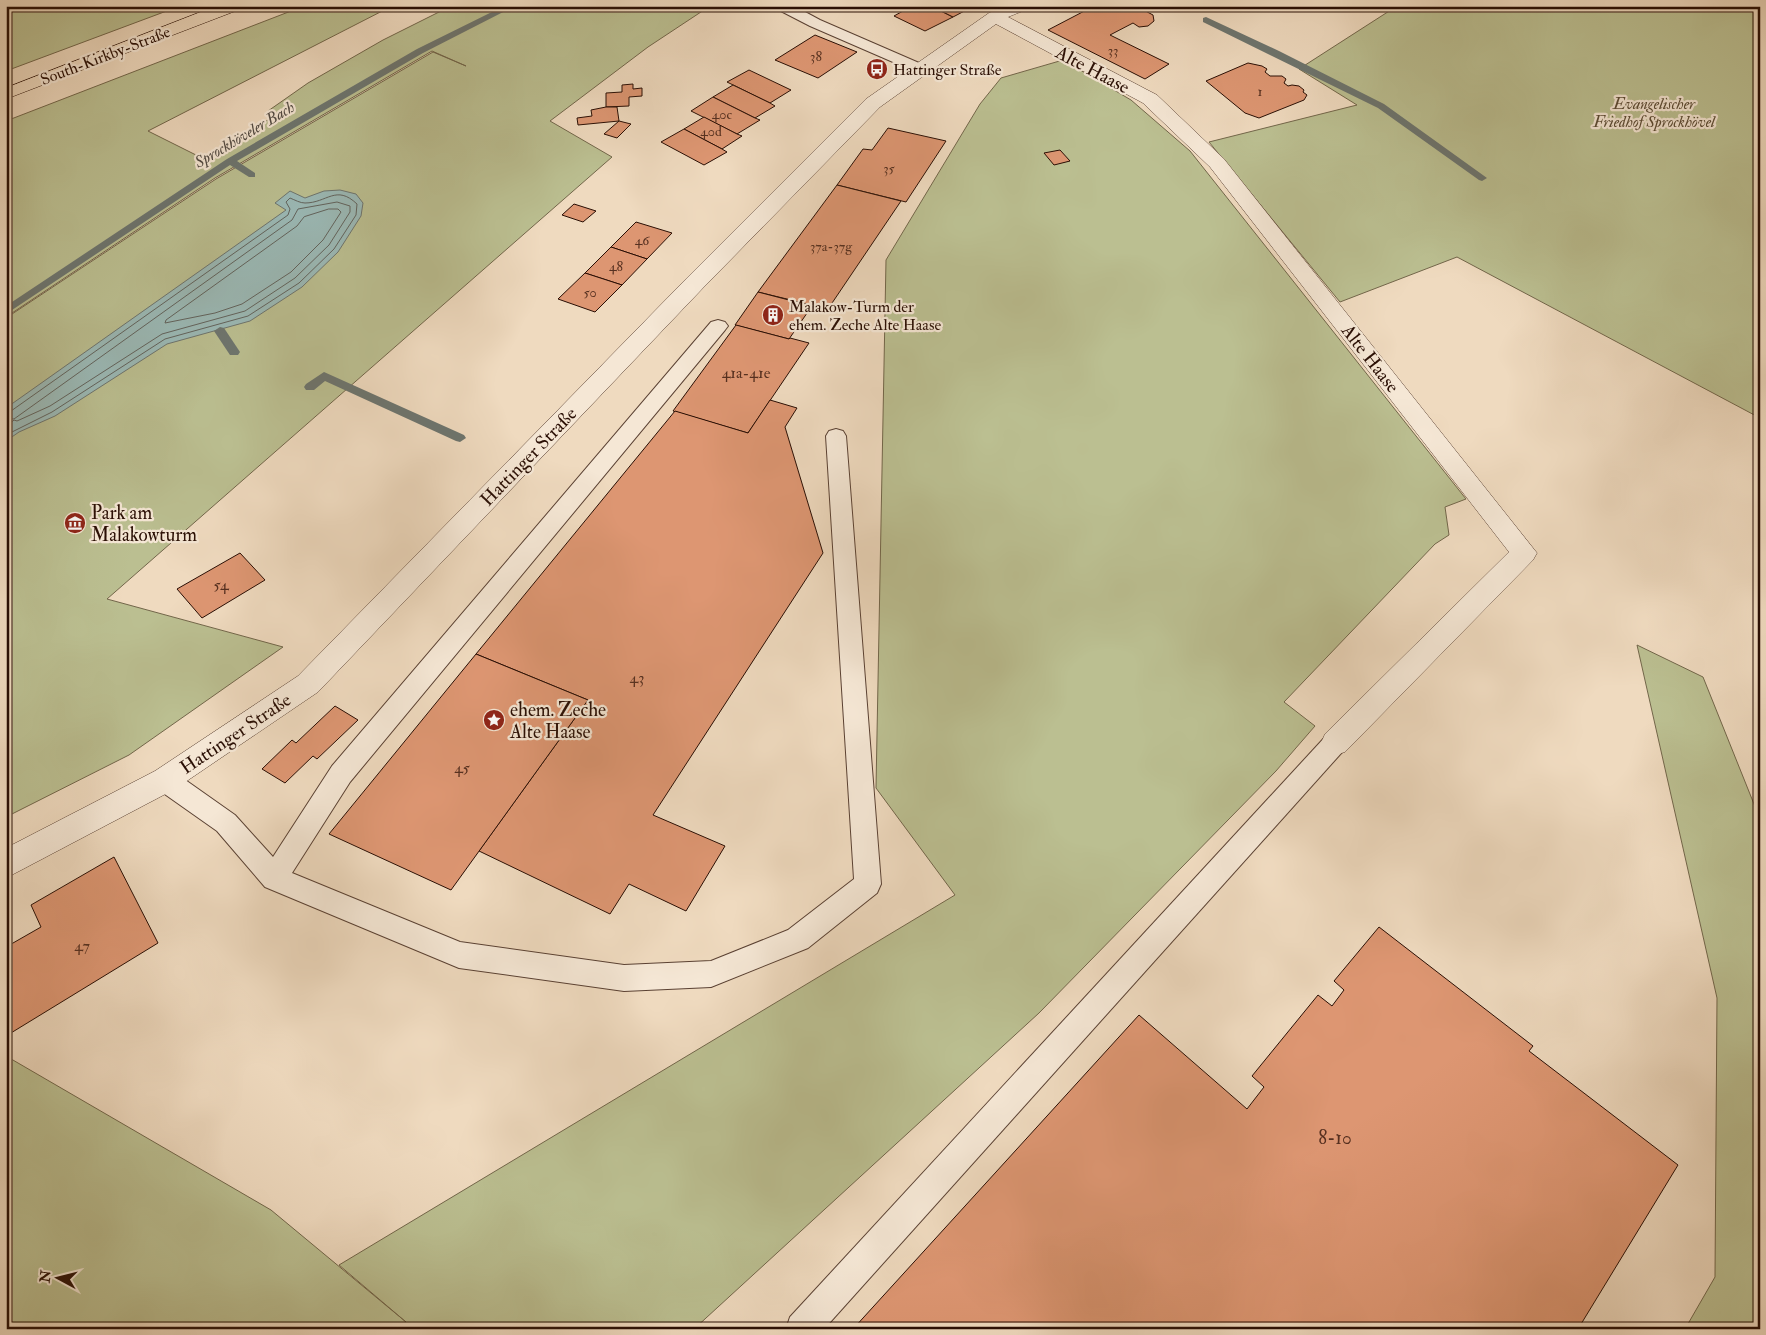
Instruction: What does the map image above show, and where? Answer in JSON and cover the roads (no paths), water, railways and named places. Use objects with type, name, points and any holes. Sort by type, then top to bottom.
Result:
[{"type":"main road","name":"South-Kirkby-Straße","points":[[6,94],[232,6]]},
{"type":"street","name":"Hattinger Straße","points":[[6,864],[165,780],[308,684],[696,283],[867,110],[995,17],[1019,6]]},
{"type":"street","name":"Alte Haase","points":[[995,17],[1150,99],[1217,163],[1524,553],[1335,743]]},
{"type":"lane","points":[[782,6],[815,23],[921,69]]},
{"type":"lane","points":[[274,878],[341,774],[718,326]]},
{"type":"lane","points":[[165,780],[226,823],[274,878],[459,955],[624,978],[711,974],[798,939],[868,884],[836,436]]},
{"type":"lane","points":[[802,1329],[1335,743]]},
{"type":"water","points":[[340,190],[356,194],[363,203],[361,216],[338,252],[302,287],[250,321],[167,344],[55,416],[19,432],[6,441],[6,408],[286,210],[275,203],[290,191],[305,198],[324,191]]},
{"type":"waterway","name":"Sprockhöveler Bach","points":[[230,161],[420,51],[511,6]]},
{"type":"waterway","points":[[1206,20],[1381,106],[1482,178]]},
{"type":"waterway","name":"Sprockhöveler Bach","points":[[6,311],[230,161]]},
{"type":"waterway","points":[[230,161],[252,175]]},
{"type":"waterway","points":[[220,331],[234,352]]},
{"type":"waterway","points":[[310,387],[324,376],[460,438]]},
{"type":"place","name":"Hattinger Straße","points":[[877,69]]},
{"type":"place","name":"Malakow-Turm der ehem. Zeche Alte Haase","points":[[773,315]]},
{"type":"place","name":"Park am Malakowturm","points":[[75,523]]},
{"type":"place","name":"ehem. Zeche Alte Haase","points":[[494,720]]},
{"type":"park label","name":"Evangelischer Friedhof Sprockhövel","points":[[1654,112]]}]
